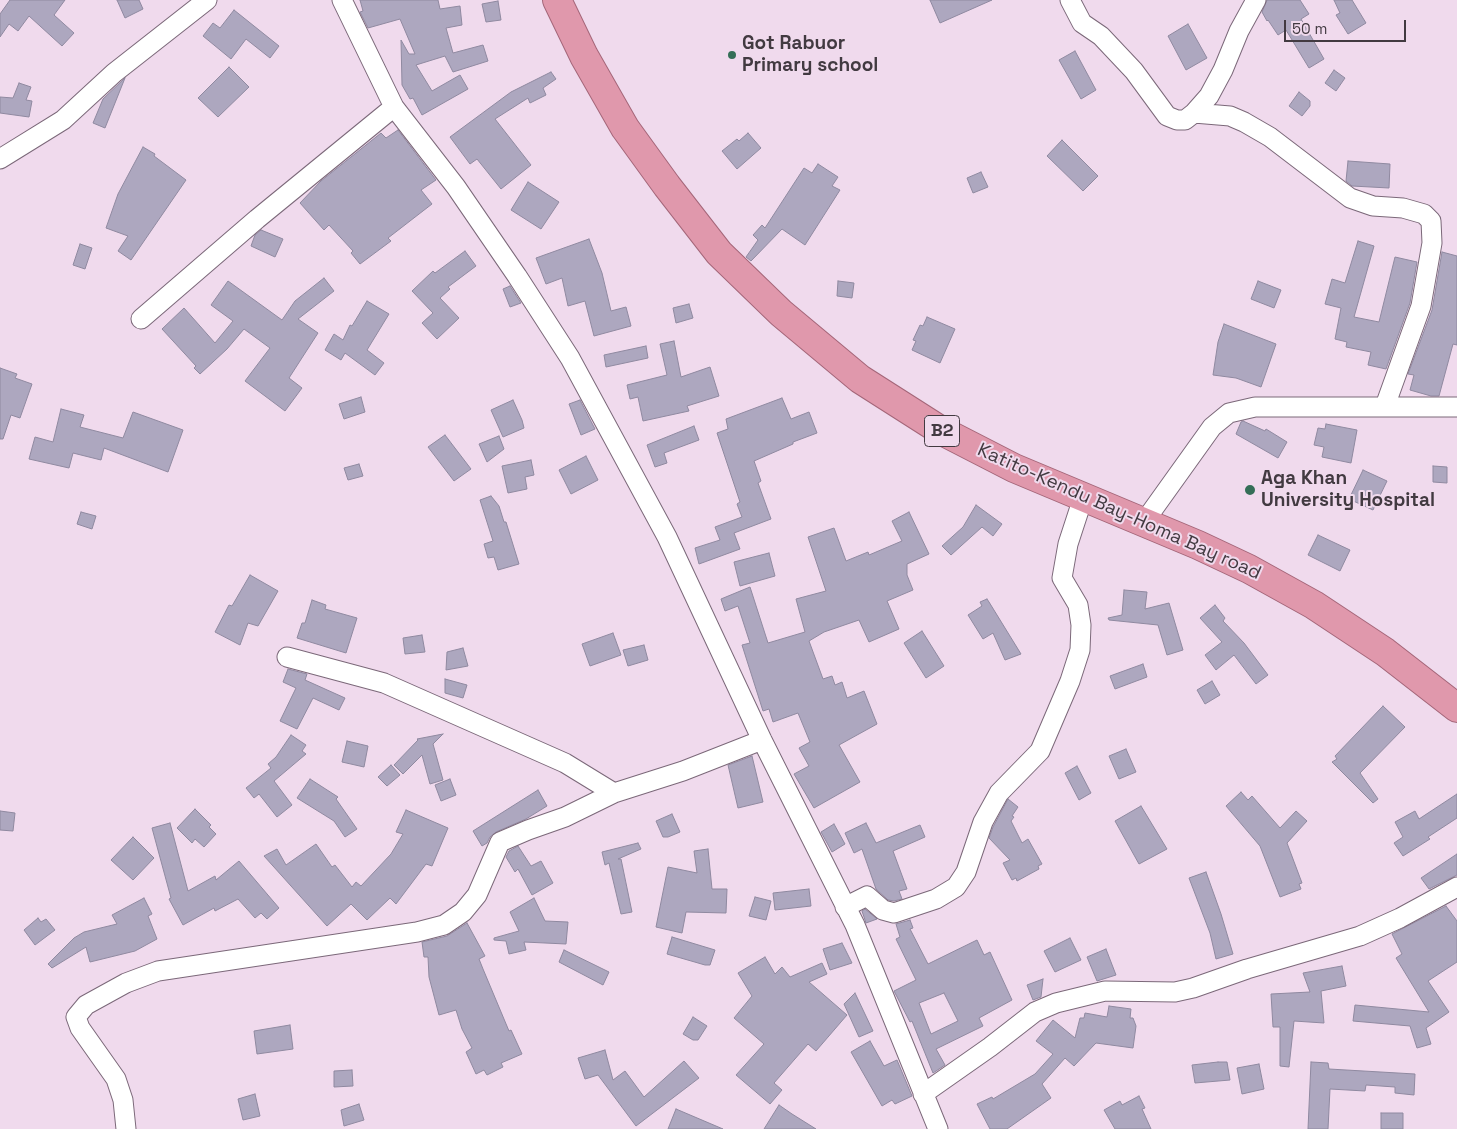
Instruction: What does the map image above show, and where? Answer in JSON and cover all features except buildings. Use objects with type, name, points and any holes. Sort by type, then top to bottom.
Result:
[{"type":"highway","name":"Katito-Kendu Bay-Homa Bay road","points":[[557,0],[584,56],[625,128],[719,253],[781,313],[860,379],[940,430],[1014,468],[1144,522],[1249,569],[1314,605],[1385,652],[1457,708]]},
{"type":"street","points":[[0,159],[63,120],[114,73],[207,0]]},
{"type":"street","points":[[342,0],[394,107],[456,187],[570,358],[668,537],[762,740],[855,925],[922,1094],[938,1129]]},
{"type":"street","points":[[1070,0],[1082,23],[1101,36],[1134,71],[1167,116],[1176,120],[1185,120],[1210,96],[1239,31],[1256,0]]},
{"type":"street","points":[[141,319],[257,219],[394,107]]},
{"type":"street","points":[[1194,113],[1230,116],[1270,136],[1350,198],[1373,206],[1403,208],[1424,214],[1431,221],[1432,243],[1421,306],[1385,406]]},
{"type":"street","points":[[1144,522],[1212,427],[1229,413],[1255,407],[1457,407]]},
{"type":"street","points":[[846,906],[867,896],[883,910],[894,913],[936,899],[956,887],[966,872],[983,822],[999,793],[1040,751],[1070,681],[1080,650],[1081,625],[1078,605],[1062,578],[1068,544],[1083,498]]},
{"type":"street","points":[[286,657],[384,683],[565,763],[614,793]]},
{"type":"street","points":[[126,1129],[123,1100],[116,1080],[80,1028],[76,1018],[86,1005],[126,983],[158,971],[416,932],[444,925],[463,912],[477,896],[500,842],[565,817],[614,793],[683,771],[762,740]]},
{"type":"street","points":[[922,1094],[990,1047],[1035,1012],[1056,1003],[1105,991],[1175,992],[1193,988],[1257,966],[1360,936],[1400,918],[1457,887]]},
{"type":"place","name":"Got Rabuor Primary school","points":[[732,55]]},
{"type":"place","name":"Aga Khan University Hospital","points":[[1250,490]]}]
